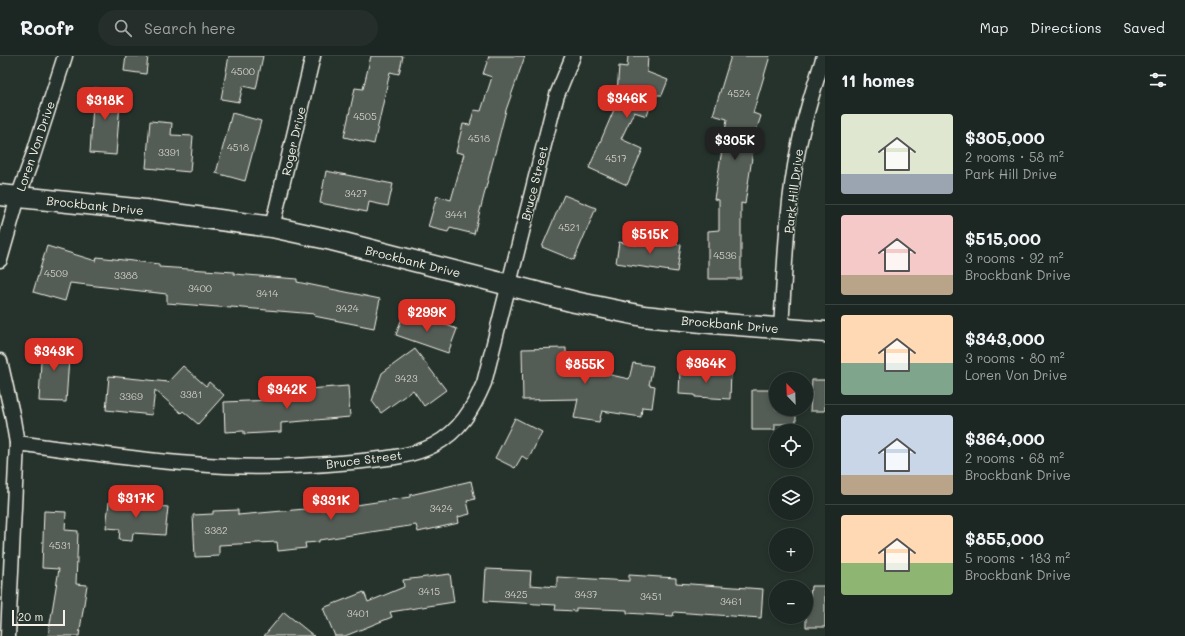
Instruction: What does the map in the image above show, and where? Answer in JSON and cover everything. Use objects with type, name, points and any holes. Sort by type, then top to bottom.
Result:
[{"type":"street","name":"Loren Von Drive","points":[[0,260],[9,196],[33,156],[65,56]]},
{"type":"street","name":"Roger Drive","points":[[272,227],[313,56]]},
{"type":"street","name":"Bruce Street","points":[[17,444],[191,464],[259,467],[327,465],[388,458],[423,449],[434,444],[455,429],[472,409],[484,383],[552,113],[557,95],[573,56]]},
{"type":"street","name":"Park Hill Drive","points":[[781,328],[788,214],[798,151],[806,116],[824,56]]},
{"type":"street","name":"Brockbank Drive","points":[[9,196],[166,213],[272,227],[332,240],[589,305],[643,316],[825,332]]},
{"type":"street","points":[[0,361],[15,428],[17,444],[8,636]]},
{"type":"building","points":[[126,56],[148,56],[146,74],[124,71]]},
{"type":"building","points":[[229,56],[263,56],[256,89],[243,86],[239,102],[221,99]]},
{"type":"building","points":[[371,56],[403,56],[399,74],[390,72],[374,144],[344,137],[355,88],[363,89]]},
{"type":"building","points":[[489,56],[525,56],[506,110],[474,234],[450,228],[448,232],[428,227],[437,196],[451,200],[464,154],[456,152],[463,124],[470,125],[474,110],[481,111],[492,77],[483,74]]},
{"type":"building","points":[[628,56],[648,56],[647,72],[668,80],[662,95],[654,95],[647,116],[634,112],[621,139],[643,149],[627,185],[589,168],[616,105],[613,104],[617,94],[619,66],[627,67]]},
{"type":"building","points":[[731,56],[770,56],[753,113],[761,116],[756,131],[745,204],[741,203],[741,279],[708,279],[708,231],[719,230],[719,200],[714,199],[727,119],[713,115]]},
{"type":"building","points":[[94,88],[121,90],[116,155],[90,153]]},
{"type":"building","points":[[232,113],[261,121],[245,181],[216,173]]},
{"type":"building","points":[[150,121],[172,123],[171,135],[193,136],[190,172],[146,168]]},
{"type":"building","points":[[326,171],[393,184],[388,206],[369,202],[367,212],[320,203]]},
{"type":"building","points":[[564,195],[596,208],[574,260],[542,247]]},
{"type":"building","points":[[638,239],[681,245],[677,272],[616,263],[619,242],[637,245]]},
{"type":"building","points":[[47,246],[96,261],[97,257],[159,264],[159,267],[234,272],[234,274],[297,279],[297,282],[380,299],[374,328],[314,316],[315,314],[167,303],[167,294],[70,283],[65,301],[33,292]]},
{"type":"building","points":[[403,315],[420,321],[422,316],[457,329],[448,353],[396,335]]},
{"type":"building","points":[[42,341],[70,343],[66,402],[39,401]]},
{"type":"building","points":[[566,348],[566,365],[629,379],[633,363],[653,366],[649,385],[655,386],[652,408],[642,407],[641,417],[602,411],[599,422],[574,418],[578,399],[523,400],[522,349]]},
{"type":"building","points":[[415,349],[446,390],[424,406],[413,390],[381,413],[372,401],[382,373]]},
{"type":"building","points":[[183,366],[206,386],[209,382],[224,395],[198,424],[183,411],[181,413],[155,390],[152,415],[106,410],[109,376],[168,382]]},
{"type":"building","points":[[680,370],[731,372],[730,399],[695,397],[695,395],[679,394]]},
{"type":"building","points":[[813,380],[825,380],[825,411],[813,411]]},
{"type":"building","points":[[348,386],[350,417],[281,423],[281,432],[244,434],[244,431],[225,432],[224,402],[296,399],[295,390]]},
{"type":"building","points":[[752,390],[769,390],[769,416],[796,416],[796,424],[769,424],[769,430],[752,430]]},
{"type":"building","points":[[515,418],[542,432],[528,460],[522,456],[515,468],[495,458]]},
{"type":"building","points":[[471,481],[475,499],[467,501],[470,514],[458,517],[459,523],[418,532],[416,525],[319,540],[319,542],[305,543],[306,548],[278,551],[277,542],[219,545],[219,556],[195,557],[193,515],[213,514],[213,511],[238,510],[238,515],[316,508],[316,511],[410,497],[410,495]]},
{"type":"building","points":[[123,497],[135,498],[135,504],[168,507],[165,535],[133,533],[132,541],[119,540],[120,529],[106,528],[109,502],[122,503]]},
{"type":"building","points":[[44,511],[66,512],[65,530],[78,531],[76,584],[87,585],[79,636],[48,636],[59,569],[42,568]]},
{"type":"building","points":[[486,569],[531,571],[530,585],[557,587],[557,577],[629,581],[629,575],[676,578],[676,583],[763,589],[761,618],[674,612],[673,616],[627,613],[627,610],[576,608],[576,611],[555,610],[556,605],[484,601]]},
{"type":"building","points":[[450,574],[454,602],[390,612],[392,617],[345,636],[335,636],[323,608],[364,592],[368,602],[404,587],[403,580]]},
{"type":"building","points":[[813,586],[825,586],[825,627],[806,627],[806,624],[813,624]]},
{"type":"building","points":[[284,612],[314,636],[264,636]]}]
